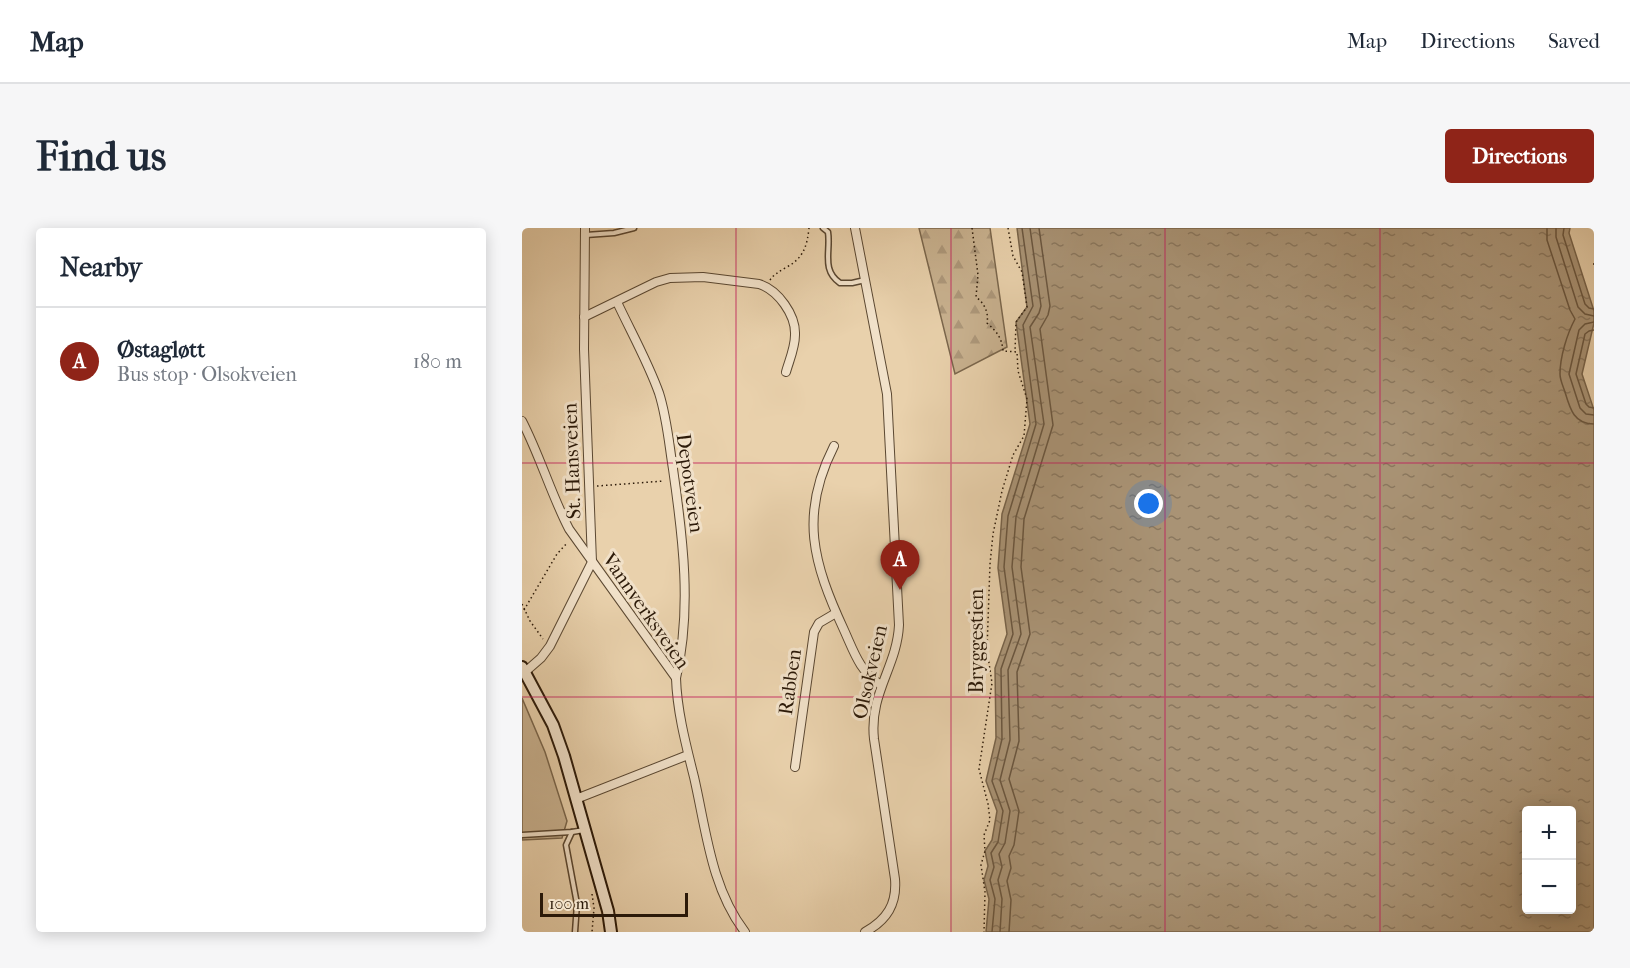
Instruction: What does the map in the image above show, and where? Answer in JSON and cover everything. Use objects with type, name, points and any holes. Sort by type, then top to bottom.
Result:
[{"type":"main road","points":[[524,670],[553,725],[608,911],[611,932]]},
{"type":"street","name":"Olsokveien","points":[[855,228],[887,394],[898,613],[896,646],[876,702],[873,731],[895,879],[895,894],[889,913],[866,932]]},
{"type":"street","name":"St. Hansveien","points":[[524,670],[541,658],[549,646],[592,562],[585,318],[585,232]]},
{"type":"street","points":[[585,318],[662,279],[683,276],[724,279],[766,286],[780,298],[795,330],[795,342],[786,372]]},
{"type":"street","name":"Depotveien","points":[[617,302],[659,393],[668,434],[685,586],[683,634],[676,678]]},
{"type":"street","name":"Vannverksveien","points":[[522,421],[560,511],[576,538],[676,678],[676,692],[688,755],[718,882],[729,908],[745,932]]},
{"type":"street","points":[[834,446],[820,477],[814,500],[813,527],[819,572],[862,669],[881,685]]},
{"type":"street","name":"Rabben","points":[[795,767],[814,632],[819,622],[836,613]]},
{"type":"street","points":[[576,799],[688,755]]},
{"type":"lane","points":[[585,232],[614,233],[634,228]]},
{"type":"lane","points":[[822,228],[828,232],[828,267],[833,278],[840,283],[866,280]]},
{"type":"lane","points":[[522,835],[584,830]]},
{"type":"lane","points":[[573,832],[566,845],[577,904],[575,932]]},
{"type":"path","points":[[766,286],[776,272],[794,263],[804,252],[808,243],[809,228]]},
{"type":"path","points":[[972,228],[978,275],[976,297],[983,303],[988,317],[987,323],[1003,341],[1003,351],[1016,352]]},
{"type":"path","name":"Bryggestien","points":[[984,932],[985,892],[981,865],[985,851],[984,835],[990,820],[979,769],[992,683],[987,650],[990,564],[993,534],[1002,491],[1012,455],[1024,436],[1027,399],[1018,370],[1016,322],[1027,307],[1022,272],[1013,256],[1008,228]]},
{"type":"path","points":[[590,486],[674,480]]},
{"type":"path","points":[[524,610],[557,554],[568,542],[576,538]]},
{"type":"path","points":[[522,604],[539,635],[549,646]]},
{"type":"path","points":[[590,888],[594,908],[592,932]]},
{"type":"green space","points":[[919,228],[990,228],[1007,347],[955,374]]},
{"type":"green space","points":[[522,698],[545,752],[567,821],[562,838],[522,840]]},
{"type":"water","points":[[1017,228],[1570,228],[1569,233],[1594,311],[1594,323],[1582,374],[1594,410],[1594,932],[986,932],[989,899],[984,880],[988,866],[985,851],[992,840],[997,811],[986,781],[996,738],[995,668],[1007,634],[998,568],[1002,514],[1030,424],[1016,322],[1027,307]]},
{"type":"place","name":"Østagløtt","points":[[900,590]]}]
